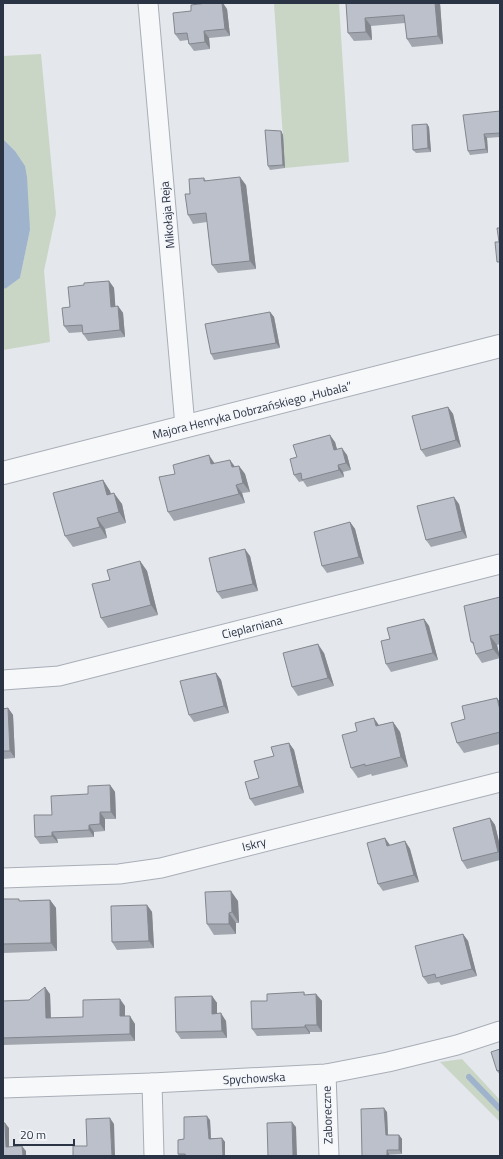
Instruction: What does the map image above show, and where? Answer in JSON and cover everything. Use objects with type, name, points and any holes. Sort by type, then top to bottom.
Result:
[{"type":"street","name":"Mikołaja Reja","points":[[148,3],[185,426]]},
{"type":"street","name":"Majora Henryka Dobrzańskiego „Hubala”","points":[[3,473],[500,346]]},
{"type":"street","name":"Cieplarniana","points":[[3,680],[59,676],[500,564]]},
{"type":"street","name":"Iskry","points":[[3,878],[119,874],[161,868],[500,782]]},
{"type":"street","name":"Spychowska","points":[[3,1088],[152,1083],[326,1074],[388,1062],[457,1045],[500,1031]]},
{"type":"street","name":"Zaboreczne","points":[[326,1074],[329,1156]]},
{"type":"street","points":[[152,1083],[154,1156]]},
{"type":"green space","points":[[274,3],[339,3],[349,162],[285,168]]},
{"type":"green space","points":[[41,54],[56,214],[44,271],[50,342],[3,350],[3,287],[5,289],[20,278],[30,230],[15,151],[3,139],[3,56]]},
{"type":"green space","points":[[462,1059],[500,1100],[500,1122],[440,1062]]},
{"type":"water","points":[[3,139],[15,151],[25,166],[30,230],[20,278],[5,289],[3,287]]},
{"type":"building","points":[[222,3],[225,29],[204,31],[205,42],[189,44],[187,33],[175,34],[173,13],[191,11],[191,5]]},
{"type":"building","points":[[346,3],[435,3],[438,36],[407,39],[404,15],[365,18],[366,32],[348,33]]},
{"type":"building","points":[[500,111],[500,133],[484,134],[486,149],[468,151],[463,115]]},
{"type":"building","points":[[427,124],[428,148],[413,150],[412,125]]},
{"type":"building","points":[[265,130],[281,131],[283,165],[268,166]]},
{"type":"building","points":[[240,177],[250,261],[212,265],[206,213],[188,215],[185,194],[190,194],[189,179],[204,178],[204,181]]},
{"type":"building","points":[[497,228],[500,228],[500,262],[497,262],[495,242],[499,242]]},
{"type":"building","points":[[109,281],[111,307],[118,306],[120,330],[83,334],[82,325],[64,326],[62,308],[70,307],[68,287],[84,285],[84,283]]},
{"type":"building","points":[[270,312],[276,343],[211,354],[205,324]]},
{"type":"building","points":[[448,407],[456,440],[421,450],[412,416]]},
{"type":"building","points":[[330,435],[334,450],[342,448],[346,463],[338,465],[339,470],[302,480],[301,473],[294,475],[290,459],[297,457],[293,445]]},
{"type":"building","points":[[209,455],[211,464],[230,460],[232,467],[239,466],[243,483],[236,485],[239,494],[168,512],[159,477],[175,474],[173,465]]},
{"type":"building","points":[[103,480],[107,495],[114,493],[119,512],[97,518],[100,527],[65,536],[53,493]]},
{"type":"building","points":[[454,497],[462,531],[426,540],[417,506]]},
{"type":"building","points":[[350,522],[359,557],[322,566],[314,532]]},
{"type":"building","points":[[245,549],[253,584],[217,592],[209,558]]},
{"type":"building","points":[[140,561],[151,605],[101,618],[92,584],[110,580],[107,570]]},
{"type":"building","points":[[500,597],[500,634],[490,636],[493,649],[476,654],[473,642],[471,642],[464,606]]},
{"type":"building","points":[[424,619],[433,653],[386,664],[381,641],[390,639],[387,628]]},
{"type":"building","points":[[318,644],[328,678],[292,687],[283,653]]},
{"type":"building","points":[[216,673],[224,706],[189,715],[180,681]]},
{"type":"building","points":[[497,698],[500,710],[500,732],[457,743],[451,723],[465,719],[462,706]]},
{"type":"building","points":[[8,708],[10,751],[3,751],[3,709]]},
{"type":"building","points":[[374,718],[376,726],[393,722],[401,757],[351,768],[342,735],[357,731],[355,723]]},
{"type":"building","points":[[289,743],[299,786],[250,799],[245,782],[259,778],[254,761],[274,756],[271,747]]},
{"type":"building","points":[[110,785],[111,812],[100,812],[100,824],[89,825],[89,830],[52,832],[52,836],[35,837],[34,815],[52,815],[51,796],[88,794],[88,786]]},
{"type":"building","points":[[490,818],[498,852],[462,861],[453,828]]},
{"type":"building","points":[[385,838],[387,846],[405,841],[414,875],[378,884],[367,843]]},
{"type":"building","points":[[231,891],[232,912],[229,913],[229,924],[207,924],[205,892]]},
{"type":"building","points":[[3,899],[19,899],[19,901],[50,900],[51,943],[3,944]]},
{"type":"building","points":[[147,905],[149,941],[112,942],[111,906]]},
{"type":"building","points":[[463,934],[472,969],[436,978],[435,974],[423,977],[415,946]]},
{"type":"building","points":[[45,987],[46,1018],[83,1017],[83,1000],[120,999],[120,1016],[130,1016],[130,1034],[3,1038],[3,1001],[29,1000]]},
{"type":"building","points":[[304,992],[304,995],[316,994],[317,1025],[305,1025],[305,1027],[252,1029],[251,1001],[267,1001],[267,994]]},
{"type":"building","points":[[212,996],[212,1014],[221,1013],[222,1031],[176,1032],[175,997]]},
{"type":"building","points":[[500,1049],[500,1070],[497,1071],[491,1052]]},
{"type":"building","points":[[384,1108],[386,1135],[399,1135],[399,1150],[387,1150],[387,1156],[362,1156],[361,1109]]},
{"type":"building","points":[[207,1116],[209,1139],[222,1138],[223,1156],[186,1156],[185,1154],[178,1154],[178,1140],[184,1139],[184,1117]]},
{"type":"building","points":[[110,1118],[112,1156],[73,1156],[73,1146],[87,1146],[86,1119]]},
{"type":"building","points":[[292,1122],[293,1156],[268,1156],[267,1123]]},
{"type":"building","points":[[3,1123],[5,1123],[6,1147],[22,1146],[23,1156],[3,1156]]},
{"type":"waterway","points":[[469,1077],[500,1109]]}]
